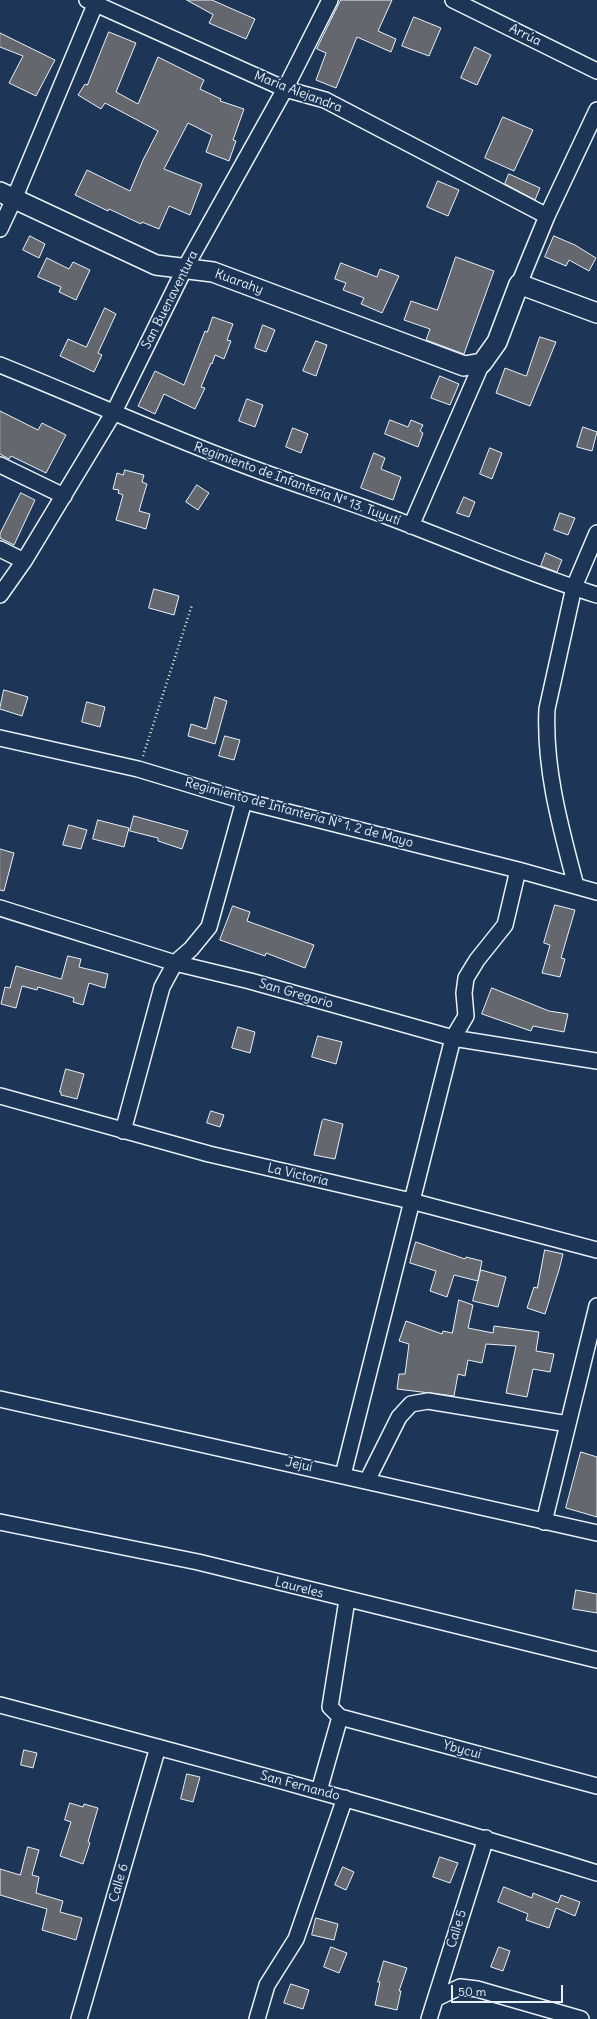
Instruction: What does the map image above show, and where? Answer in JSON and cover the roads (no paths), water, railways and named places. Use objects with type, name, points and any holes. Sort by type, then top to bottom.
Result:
[{"type":"street","name":"San Buenaventura","points":[[0,594],[24,561],[114,412],[185,268],[285,89],[330,0]]},
{"type":"street","name":"Arrúa","points":[[453,0],[597,71]]},
{"type":"street","name":"María Alejandra","points":[[91,2],[285,89],[325,100],[547,216]]},
{"type":"street","points":[[0,229],[7,196],[91,2]]},
{"type":"street","points":[[411,526],[482,362],[497,342],[547,216],[597,110]]},
{"type":"street","name":"Kuarahy","points":[[7,196],[156,265],[214,272],[464,366],[482,362]]},
{"type":"street","points":[[519,284],[597,313]]},
{"type":"street","name":"Regimiento de Infantería N° 13. Tuyutí","points":[[0,365],[114,412],[140,425],[249,467],[597,595]]},
{"type":"street","points":[[0,465],[64,496]]},
{"type":"street","points":[[576,886],[559,821],[546,728],[547,709],[574,587],[597,533]]},
{"type":"street","points":[[0,549],[24,561]]},
{"type":"street","name":"Regimiento de Infantería N° 1. 2 de Mayo","points":[[0,738],[138,769],[244,801],[518,870],[597,892]]},
{"type":"street","points":[[123,1131],[162,987],[175,963],[192,949],[208,927],[244,801]]},
{"type":"street","points":[[343,1475],[453,1038],[466,1016],[464,993],[466,978],[477,960],[506,925],[518,870]]},
{"type":"street","name":"San Gregorio","points":[[0,908],[175,963],[250,981],[453,1038],[597,1061]]},
{"type":"street","name":"La Victoria","points":[[0,1096],[209,1154],[411,1200],[597,1250]]},
{"type":"street","points":[[544,1522],[597,1306]]},
{"type":"street","name":"Jejuí","points":[[0,1399],[597,1533]]},
{"type":"street","points":[[367,1481],[399,1417],[411,1404],[428,1401],[568,1424]]},
{"type":"street","name":"Laureles","points":[[0,1522],[198,1562],[347,1600],[597,1660]]},
{"type":"street","points":[[319,1791],[335,1712],[347,1600]]},
{"type":"street","name":"San Fernando","points":[[0,1705],[345,1798],[486,1838],[597,1873]]},
{"type":"street","name":"Ybycuí","points":[[335,1712],[597,1786]]},
{"type":"street","name":"Calle 6","points":[[79,2019],[158,1747]]},
{"type":"street","points":[[257,2019],[267,1985],[296,1939],[345,1798]]},
{"type":"street","name":"Calle 5","points":[[429,2019],[437,1998],[486,1838]]},
{"type":"street","points":[[437,1998],[460,1987],[477,1989],[581,2019]]}]
